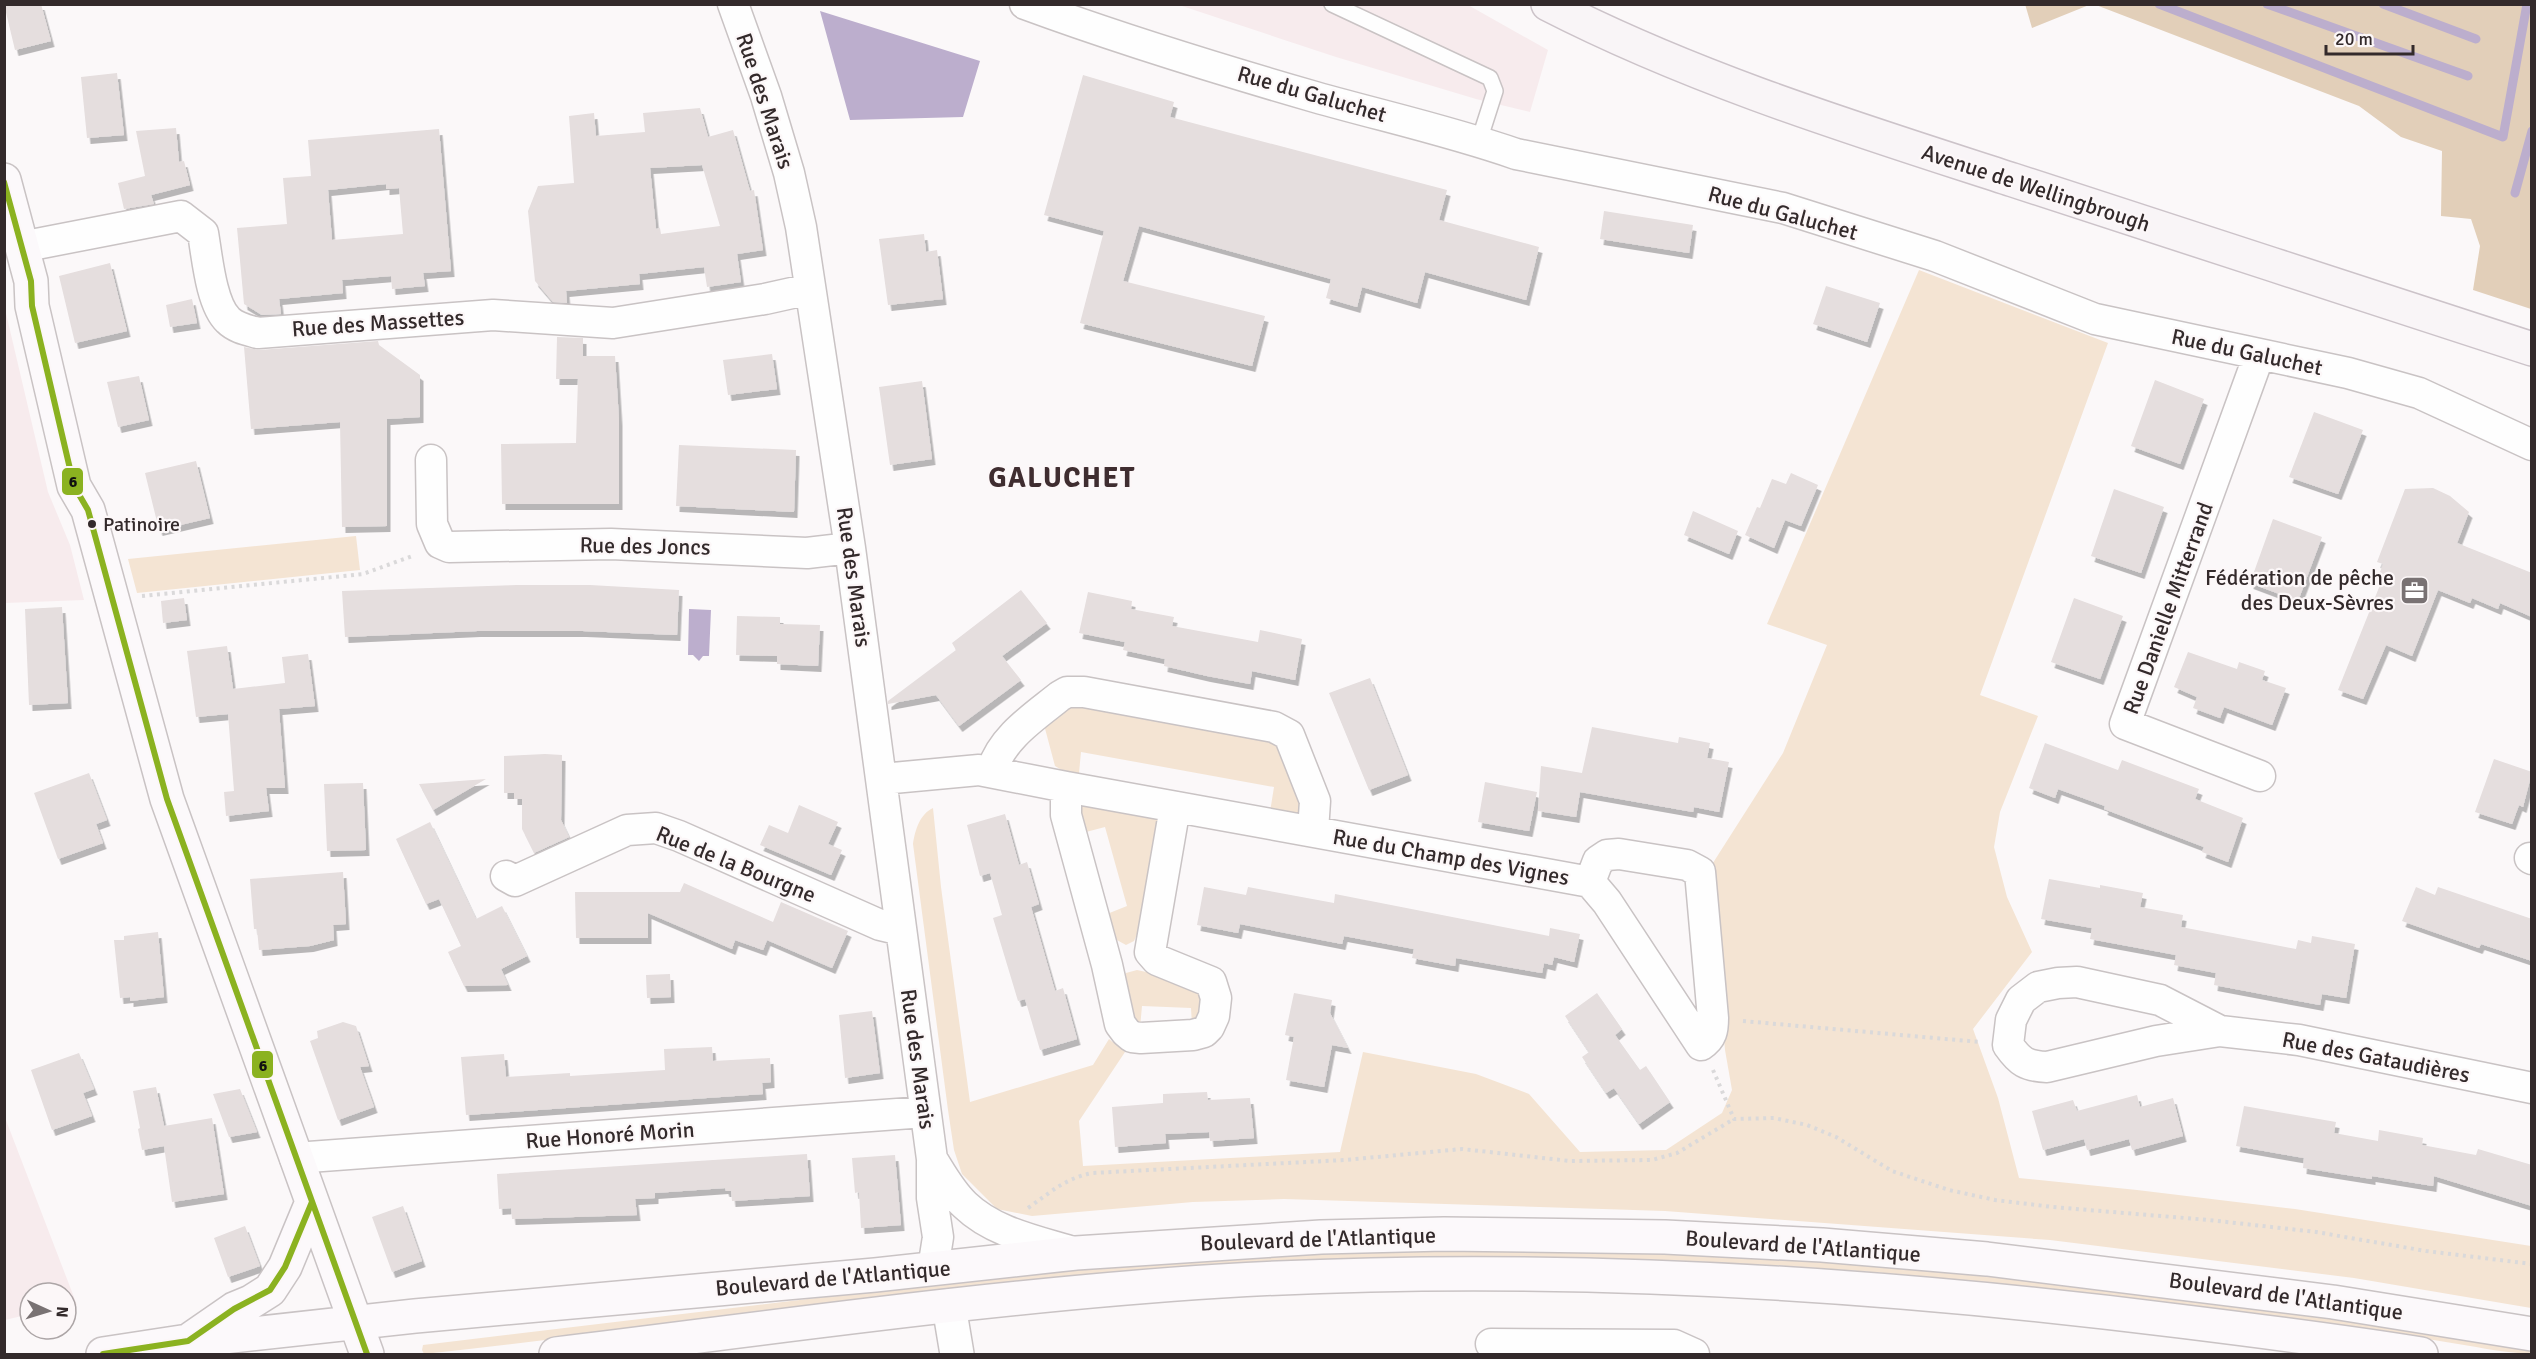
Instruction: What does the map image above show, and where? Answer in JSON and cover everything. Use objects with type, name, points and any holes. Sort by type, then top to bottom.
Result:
[{"type":"main road","name":"Avenue de Wellingbrough","points":[[1548,4],[1612,37],[1711,77],[1864,131],[2532,349]]},
{"type":"main road","points":[[4,180],[31,281],[32,306],[74,486],[88,510],[166,799],[367,1354]]},
{"type":"main road","points":[[188,1341],[234,1309],[270,1290],[285,1268],[312,1202]]},
{"type":"main road","name":"Boulevard de l'Atlantique","points":[[103,1354],[188,1341],[355,1322],[933,1269],[1076,1253],[1309,1238],[1455,1234],[1665,1237],[1822,1245],[1987,1259],[2122,1274],[2388,1310],[2532,1334]]},
{"type":"main road","name":"Boulevard de l'Atlantique","points":[[556,1354],[949,1306],[1159,1286],[1338,1276],[1659,1277],[1889,1290],[2050,1305],[2421,1354]]},
{"type":"street","name":"Rue des Marais","points":[[733,4],[766,96],[789,173],[810,289],[850,548],[932,1159],[932,1198],[938,1237],[933,1269]]},
{"type":"street","name":"Rue du Galuchet","points":[[1025,4],[1070,21],[1313,96],[1479,141],[1516,154],[1783,208],[1935,256],[2096,319],[2259,356],[2348,373],[2419,393],[2532,445]]},
{"type":"street","name":"Rue des Massettes","points":[[21,247],[181,216],[203,233],[218,306],[227,320],[241,329],[258,333],[493,315],[613,323],[765,299],[810,289]]},
{"type":"street","name":"Rue Danielle Mitterrand","points":[[2259,356],[2125,724],[2260,776]]},
{"type":"street","points":[[431,460],[432,524],[440,543]]},
{"type":"street","name":"Rue des Joncs","points":[[440,543],[449,547],[659,544],[807,553],[850,548]]},
{"type":"street","name":"Rue du Champ des Vignes","points":[[992,771],[996,757],[1006,742],[1059,696],[1067,692],[1084,692],[1263,725],[1282,730],[1293,742],[1315,801],[1313,831]]},
{"type":"street","name":"Rue du Champ des Vignes","points":[[882,779],[958,771],[992,771],[1066,787],[1590,882],[1707,1031]]},
{"type":"street","points":[[1066,787],[1066,815],[1107,965],[1120,1024],[1132,1037],[1193,1035],[1204,1032],[1214,1016],[1216,998],[1211,982],[1157,960],[1150,952]]},
{"type":"street","points":[[1150,952],[1175,807]]},
{"type":"street","name":"Rue de la Bourgne","points":[[506,876],[515,881],[627,830],[656,828],[880,925],[901,930]]},
{"type":"street","name":"Rue du Champ des Vignes","points":[[1590,882],[1598,861],[1607,855],[1619,854],[1687,865],[1700,872],[1707,1031]]},
{"type":"street","points":[[1107,965],[1150,952]]},
{"type":"street","name":"Rue des Gataudières","points":[[2220,1031],[2160,1000],[2077,982],[2058,983],[2038,987],[2022,1000],[2011,1020],[2008,1045],[2017,1058],[2031,1066],[2046,1067],[2156,1041],[2220,1031],[2300,1040],[2532,1088]]},
{"type":"street","name":"Rue Honoré Morin","points":[[296,1158],[925,1112]]},
{"type":"street","name":"Rue des Marais","points":[[932,1159],[951,1190],[986,1222],[1076,1253]]},
{"type":"street","points":[[949,1306],[957,1354]]},
{"type":"street","points":[[1491,1344],[1674,1345],[1694,1354]]},
{"type":"lane","points":[[1332,4],[1490,78],[1495,91],[1479,141]]},
{"type":"path","points":[[114,604],[141,596],[363,574],[382,569],[440,543]]},
{"type":"path","points":[[1734,1119],[1707,1031],[2008,1045]]},
{"type":"path","points":[[986,1222],[1002,1214],[1030,1207],[1046,1193],[1075,1176],[1092,1173],[1345,1160],[1462,1149],[1570,1161],[1652,1160],[1677,1153],[1734,1119],[1774,1118],[1806,1125],[1836,1137],[1892,1172],[1949,1190],[1995,1200],[2316,1232],[2426,1251],[2532,1264]]},
{"type":"shaded area","points":[[2025,4],[2089,4],[2089,5],[2032,28]]},
{"type":"shaded area","points":[[1179,5],[1468,5],[1548,50],[1530,112],[1476,99],[1336,57]]},
{"type":"shaded area","points":[[2096,5],[2531,5],[2531,309],[2473,290],[2480,246],[2471,219],[2441,216],[2442,151],[2401,137],[2359,106]]},
{"type":"shaded area","points":[[820,11],[980,61],[963,117],[850,120]]},
{"type":"shaded area","points":[[1919,270],[2108,343],[1980,695],[2038,716],[2000,812],[1994,847],[2007,897],[2032,952],[1973,1029],[1998,1098],[2019,1178],[2295,1209],[2531,1246],[2531,1308],[2354,1278],[2050,1240],[1665,1211],[1284,1199],[1193,1202],[1032,1216],[997,1209],[962,1174],[954,1150],[948,1110],[913,844],[919,823],[933,808],[941,887],[970,1102],[1093,1065],[1109,1039],[1125,1052],[1079,1121],[1083,1166],[1340,1152],[1363,1052],[1476,1074],[1529,1094],[1580,1152],[1666,1150],[1722,1113],[1732,1090],[1725,1050],[1711,866],[1783,753],[1827,645],[1767,624]]},
{"type":"shaded area","points":[[5,309],[48,492],[70,545],[84,600],[5,603]]},
{"type":"shaded area","points":[[356,536],[360,570],[137,593],[128,559]]},
{"type":"shaded area","points":[[689,609],[711,610],[709,656],[703,656],[699,661],[693,655],[688,655]]},
{"type":"shaded area","points":[[1061,703],[1279,741],[1303,801],[1300,813],[1294,815],[1270,812],[1274,787],[1081,752],[1079,773],[1063,771],[1055,766],[1043,721]]},
{"type":"shaded area","points":[[1081,800],[1156,817],[1159,823],[1138,932],[1134,941],[1126,945],[1115,939],[1107,914],[1127,906],[1105,827],[1086,832],[1079,809]]},
{"type":"shaded area","points":[[1137,970],[1202,984],[1207,1013],[1192,1025],[1191,1008],[1142,1006],[1140,1028],[1133,1027],[1121,979],[1126,973]]},
{"type":"shaded area","points":[[4,1115],[68,1281],[18,1281],[18,1317],[5,1320]]},
{"type":"shaded area","points":[[1494,1249],[1752,1256],[2005,1278],[2306,1315],[2531,1349],[2532,1354],[2236,1311],[1934,1277],[1707,1262],[1503,1257],[1299,1261],[1164,1268],[1071,1276],[424,1354],[422,1350],[423,1345],[1025,1273],[1289,1254]]},
{"type":"building","points":[[4,4],[41,4],[51,41],[15,50]]},
{"type":"building","points":[[117,73],[124,135],[87,138],[81,77]]},
{"type":"building","points":[[1083,75],[1174,102],[1170,117],[1447,190],[1439,220],[1539,247],[1526,300],[1425,272],[1417,303],[1362,287],[1357,307],[1326,298],[1331,279],[1139,226],[1123,281],[1265,316],[1252,366],[1080,323],[1104,231],[1044,215]]},
{"type":"building","points":[[700,108],[708,137],[733,130],[750,191],[754,190],[763,250],[737,254],[741,282],[707,287],[704,267],[639,274],[640,284],[566,291],[567,303],[553,302],[535,281],[528,211],[538,186],[574,183],[569,116],[594,113],[596,136],[645,132],[643,113]],"holes":[[[702,165],[720,226],[661,234],[660,228],[656,229],[650,168]]]},
{"type":"building","points":[[176,128],[179,162],[184,161],[190,185],[151,195],[154,204],[124,209],[118,183],[145,176],[136,131]]},
{"type":"building","points":[[439,129],[451,271],[423,273],[425,286],[392,289],[391,276],[342,280],[343,293],[279,299],[281,314],[262,315],[244,304],[237,228],[287,224],[283,178],[311,176],[308,140]],"holes":[[[386,184],[386,189],[399,188],[403,234],[332,240],[328,190]]]},
{"type":"building","points":[[1604,211],[1693,225],[1689,253],[1600,239]]},
{"type":"building","points":[[924,234],[926,252],[937,250],[943,299],[888,305],[879,239]]},
{"type":"building","points":[[110,263],[127,331],[75,343],[59,276]]},
{"type":"building","points":[[1826,286],[1880,303],[1867,342],[1813,324]]},
{"type":"building","points":[[192,299],[197,323],[170,327],[166,305]]},
{"type":"building","points":[[557,337],[583,338],[583,356],[615,356],[619,420],[619,504],[502,504],[501,444],[576,443],[578,379],[556,379]]},
{"type":"building","points":[[378,341],[379,345],[420,375],[420,417],[387,419],[387,526],[342,527],[340,422],[251,429],[244,347],[259,350]]},
{"type":"building","points":[[772,354],[777,389],[728,395],[723,360]]},
{"type":"building","points":[[139,376],[149,420],[118,427],[107,382]]},
{"type":"building","points":[[2155,380],[2204,399],[2180,464],[2131,446]]},
{"type":"building","points":[[922,381],[932,459],[890,465],[879,387]]},
{"type":"building","points":[[2314,412],[2363,430],[2338,494],[2289,477]]},
{"type":"building","points":[[679,445],[796,450],[794,512],[676,506]]},
{"type":"building","points":[[196,461],[210,518],[159,530],[145,473]]},
{"type":"building","points":[[1791,473],[1818,485],[1801,526],[1785,520],[1774,548],[1745,535],[1772,479],[1786,484]]},
{"type":"building","points":[[2433,488],[2450,496],[2469,512],[2457,543],[2532,573],[2532,617],[2500,603],[2498,609],[2472,598],[2470,603],[2438,590],[2412,656],[2386,645],[2363,699],[2338,690],[2380,585],[2376,583],[2383,564],[2377,562],[2405,489]]},
{"type":"building","points":[[2114,489],[2164,507],[2141,573],[2091,556]]},
{"type":"building","points":[[1693,511],[1738,531],[1729,554],[1684,535]]},
{"type":"building","points":[[2273,519],[2322,537],[2298,601],[2250,583]]},
{"type":"building","points":[[590,585],[679,590],[677,635],[583,631],[477,631],[345,637],[342,591]]},
{"type":"building","points":[[1021,590],[1047,623],[1002,656],[1021,680],[959,726],[936,695],[888,704],[888,701],[956,650],[952,643]]},
{"type":"building","points":[[1088,592],[1132,601],[1131,609],[1174,617],[1172,626],[1258,642],[1260,630],[1302,639],[1295,680],[1252,671],[1250,684],[1207,676],[1164,666],[1165,659],[1123,650],[1125,642],[1079,633]]},
{"type":"building","points":[[184,598],[187,620],[163,623],[161,601]]},
{"type":"building","points":[[2074,598],[2123,616],[2100,679],[2051,662]]},
{"type":"building","points":[[62,607],[68,703],[29,705],[25,609]]},
{"type":"building","points":[[737,616],[780,617],[780,624],[820,625],[818,666],[777,664],[777,656],[736,655]]},
{"type":"building","points":[[227,646],[233,689],[285,683],[282,657],[308,654],[315,706],[279,709],[285,788],[266,788],[269,811],[226,816],[224,792],[234,791],[228,714],[196,717],[187,651]]},
{"type":"building","points":[[2188,652],[2237,669],[2239,662],[2265,671],[2262,680],[2286,688],[2272,725],[2224,707],[2220,718],[2193,708],[2197,697],[2174,687]]},
{"type":"building","points":[[1370,678],[1408,775],[1369,790],[1329,693]]},
{"type":"building","points":[[1592,727],[1678,743],[1679,737],[1710,743],[1707,758],[1729,762],[1719,812],[1694,807],[1693,812],[1580,792],[1576,817],[1538,811],[1541,766],[1582,773]]},
{"type":"building","points":[[2045,743],[2118,770],[2122,760],[2199,789],[2195,799],[2243,818],[2228,862],[2202,852],[2204,847],[2104,809],[2105,806],[2058,789],[2055,798],[2029,788]]},
{"type":"building","points":[[562,755],[561,820],[569,837],[534,853],[522,829],[522,799],[514,799],[514,793],[504,793],[504,756]]},
{"type":"building","points":[[2494,759],[2532,772],[2523,807],[2519,805],[2512,824],[2475,812]]},
{"type":"building","points":[[89,773],[107,820],[96,824],[103,843],[58,859],[34,793]]},
{"type":"building","points":[[486,779],[433,810],[419,784]]},
{"type":"building","points":[[1485,782],[1537,792],[1529,831],[1478,822]]},
{"type":"building","points":[[363,783],[366,850],[327,851],[324,784]]},
{"type":"building","points":[[799,805],[838,822],[828,844],[842,850],[831,875],[760,845],[769,825],[788,833]]},
{"type":"building","points":[[1005,814],[1019,865],[1027,862],[1039,904],[1031,907],[1055,991],[1063,988],[1077,1039],[1040,1050],[1025,999],[1018,1001],[993,918],[1002,915],[990,873],[980,876],[967,825]]},
{"type":"building","points":[[430,822],[476,919],[502,906],[527,956],[501,969],[508,985],[464,986],[448,952],[461,946],[439,899],[426,904],[396,839]]},
{"type":"building","points":[[343,872],[346,924],[333,925],[334,940],[310,946],[259,950],[257,929],[254,929],[250,879]]},
{"type":"building","points":[[2049,879],[2143,893],[2140,907],[2183,915],[2181,927],[2296,949],[2298,940],[2311,943],[2312,936],[2355,944],[2346,998],[2322,994],[2320,1005],[2214,985],[2216,973],[2174,965],[2176,955],[2090,939],[2092,928],[2041,919]]},
{"type":"building","points":[[684,883],[773,922],[781,902],[848,931],[832,968],[767,940],[763,950],[735,940],[732,949],[648,913],[648,938],[576,938],[575,892],[680,892]]},
{"type":"building","points":[[1204,887],[1246,895],[1248,887],[1334,903],[1335,894],[1549,936],[1550,928],[1580,934],[1574,962],[1554,957],[1552,965],[1544,963],[1542,973],[1456,958],[1455,966],[1412,958],[1414,949],[1344,936],[1342,944],[1240,924],[1238,933],[1197,925]]},
{"type":"building","points":[[2416,887],[2435,895],[2438,887],[2532,919],[2532,961],[2481,944],[2479,948],[2402,921]]},
{"type":"building","points":[[158,932],[164,997],[130,1001],[130,997],[120,998],[114,940],[124,940],[124,936]]},
{"type":"building","points":[[670,974],[671,997],[647,998],[646,975]]},
{"type":"building","points":[[1294,993],[1332,1000],[1330,1013],[1348,1048],[1332,1045],[1324,1087],[1286,1080],[1294,1037],[1285,1035]]},
{"type":"building","points":[[1597,993],[1622,1029],[1615,1035],[1640,1070],[1646,1066],[1670,1102],[1639,1124],[1614,1088],[1606,1093],[1582,1057],[1589,1052],[1565,1016]]},
{"type":"building","points":[[872,1011],[880,1073],[845,1078],[839,1015]]},
{"type":"building","points":[[343,1022],[356,1026],[369,1066],[360,1067],[374,1107],[338,1120],[310,1041],[318,1038],[317,1031]]},
{"type":"building","points":[[712,1047],[713,1061],[770,1058],[771,1082],[762,1083],[763,1094],[466,1115],[461,1057],[504,1054],[506,1077],[570,1073],[570,1076],[665,1070],[664,1049]]},
{"type":"building","points":[[79,1053],[94,1089],[83,1093],[92,1116],[52,1130],[31,1070]]},
{"type":"building","points":[[156,1087],[164,1126],[212,1118],[224,1194],[172,1202],[164,1146],[142,1150],[138,1129],[140,1128],[133,1091]]},
{"type":"building","points":[[240,1089],[257,1132],[229,1137],[213,1094]]},
{"type":"building","points":[[1207,1092],[1208,1100],[1250,1098],[1254,1138],[1210,1141],[1209,1132],[1165,1134],[1166,1143],[1115,1147],[1112,1107],[1163,1103],[1163,1094]]},
{"type":"building","points":[[2137,1095],[2140,1107],[2173,1098],[2183,1136],[2132,1150],[2129,1139],[2087,1150],[2084,1139],[2043,1150],[2032,1111],[2073,1100],[2077,1111]]},
{"type":"building","points":[[2244,1106],[2336,1122],[2334,1133],[2378,1141],[2379,1130],[2423,1138],[2422,1145],[2476,1155],[2478,1149],[2532,1165],[2532,1206],[2434,1176],[2433,1186],[2372,1176],[2372,1179],[2303,1168],[2304,1158],[2236,1146]]},
{"type":"building","points":[[807,1154],[810,1196],[732,1201],[731,1191],[726,1191],[725,1188],[655,1193],[655,1198],[635,1199],[637,1215],[512,1219],[511,1208],[499,1209],[497,1174]]},
{"type":"building","points":[[895,1155],[901,1225],[861,1228],[859,1192],[855,1193],[852,1158]]},
{"type":"building","points":[[403,1206],[422,1261],[392,1272],[372,1217]]},
{"type":"building","points":[[245,1226],[260,1266],[228,1277],[214,1238]]},
{"type":"waterway","points":[[2159,4],[2503,137],[2527,4]]},
{"type":"waterway","points":[[2267,4],[2468,76]]},
{"type":"waterway","points":[[2383,4],[2476,39]]},
{"type":"waterway","points":[[2515,193],[2532,131]]},
{"type":"transit line","name":"6","points":[[4,182],[31,281],[32,306],[74,486],[88,510],[167,799],[367,1354]]},
{"type":"transit line","name":"6","points":[[103,1354],[188,1341],[234,1309],[270,1290],[285,1267],[312,1202]]},
{"type":"place","name":"Patinoire","points":[[92,524]]},
{"type":"place","name":"Fédération de pêche des Deux-Sèvres","points":[[2415,590]]},
{"type":"district","name":"GALUCHET","points":[[1062,478]]}]
